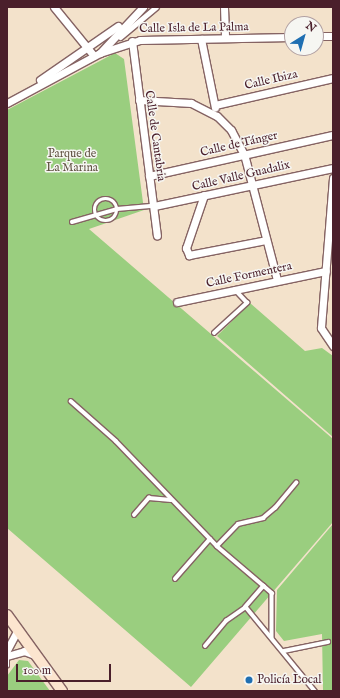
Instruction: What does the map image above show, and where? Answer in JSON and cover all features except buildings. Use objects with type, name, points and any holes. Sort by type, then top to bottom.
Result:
[{"type":"main road","points":[[7,615],[62,691]]},
{"type":"street","points":[[54,7],[88,47],[99,53]]},
{"type":"street","points":[[120,37],[156,7]]},
{"type":"street","points":[[224,7],[225,38]]},
{"type":"street","points":[[7,103],[143,8]]},
{"type":"street","points":[[29,89],[99,53],[143,8]]},
{"type":"street","points":[[78,36],[96,41]]},
{"type":"street","name":"Calle Isla de La Palma","points":[[99,53],[132,41],[284,37]]},
{"type":"street","points":[[201,39],[217,116]]},
{"type":"street","points":[[96,41],[99,53]]},
{"type":"street","name":"Calle de Cantabria","points":[[132,41],[157,235]]},
{"type":"street","name":"Calle Ibiza","points":[[215,105],[333,78]]},
{"type":"street","points":[[139,100],[191,103],[217,116],[239,141],[244,154],[277,280]]},
{"type":"street","name":"Calle de Tánger","points":[[149,176],[333,135]]},
{"type":"street","name":"Calle Valle Guadalix","points":[[154,206],[333,168]]},
{"type":"street","points":[[333,178],[321,328],[333,346]]},
{"type":"street","points":[[204,195],[186,248],[189,255],[266,240]]},
{"type":"street","name":"Calle Formentera","points":[[177,302],[326,271]]},
{"type":"street","points":[[7,650],[18,629]]},
{"type":"street","points":[[7,656],[24,651],[37,656]]},
{"type":"lane","points":[[103,199],[114,202],[117,209],[110,220],[100,220],[96,214],[96,206],[103,199]]},
{"type":"lane","points":[[72,222],[117,209],[154,206]]},
{"type":"lane","points":[[214,333],[247,303],[234,289]]},
{"type":"lane","points":[[71,402],[116,441],[171,500],[217,546],[272,593],[272,637]]},
{"type":"lane","points":[[217,546],[238,524],[263,518],[275,508],[296,483]]},
{"type":"lane","points":[[134,515],[149,498],[171,500]]},
{"type":"lane","points":[[175,579],[210,538]]},
{"type":"lane","points":[[205,646],[226,621],[246,607],[264,586]]},
{"type":"lane","points":[[246,607],[284,651],[315,691]]},
{"type":"lane","points":[[284,651],[328,642]]},
{"type":"lane","points":[[7,656],[7,666]]},
{"type":"green space","name":"Parque de La Marina","points":[[115,53],[124,59],[144,210],[89,229],[333,439],[333,522],[191,687],[7,528],[7,110]]},
{"type":"green space","points":[[250,303],[305,351],[322,348],[333,356],[333,437],[217,336]]},
{"type":"green space","points":[[333,524],[333,691],[323,691],[322,634],[284,641],[276,631],[277,590]]},
{"type":"green space","points":[[19,660],[28,661],[50,691],[7,691],[7,676]]},
{"type":"place","name":"Policía Local","points":[[249,680]]}]
